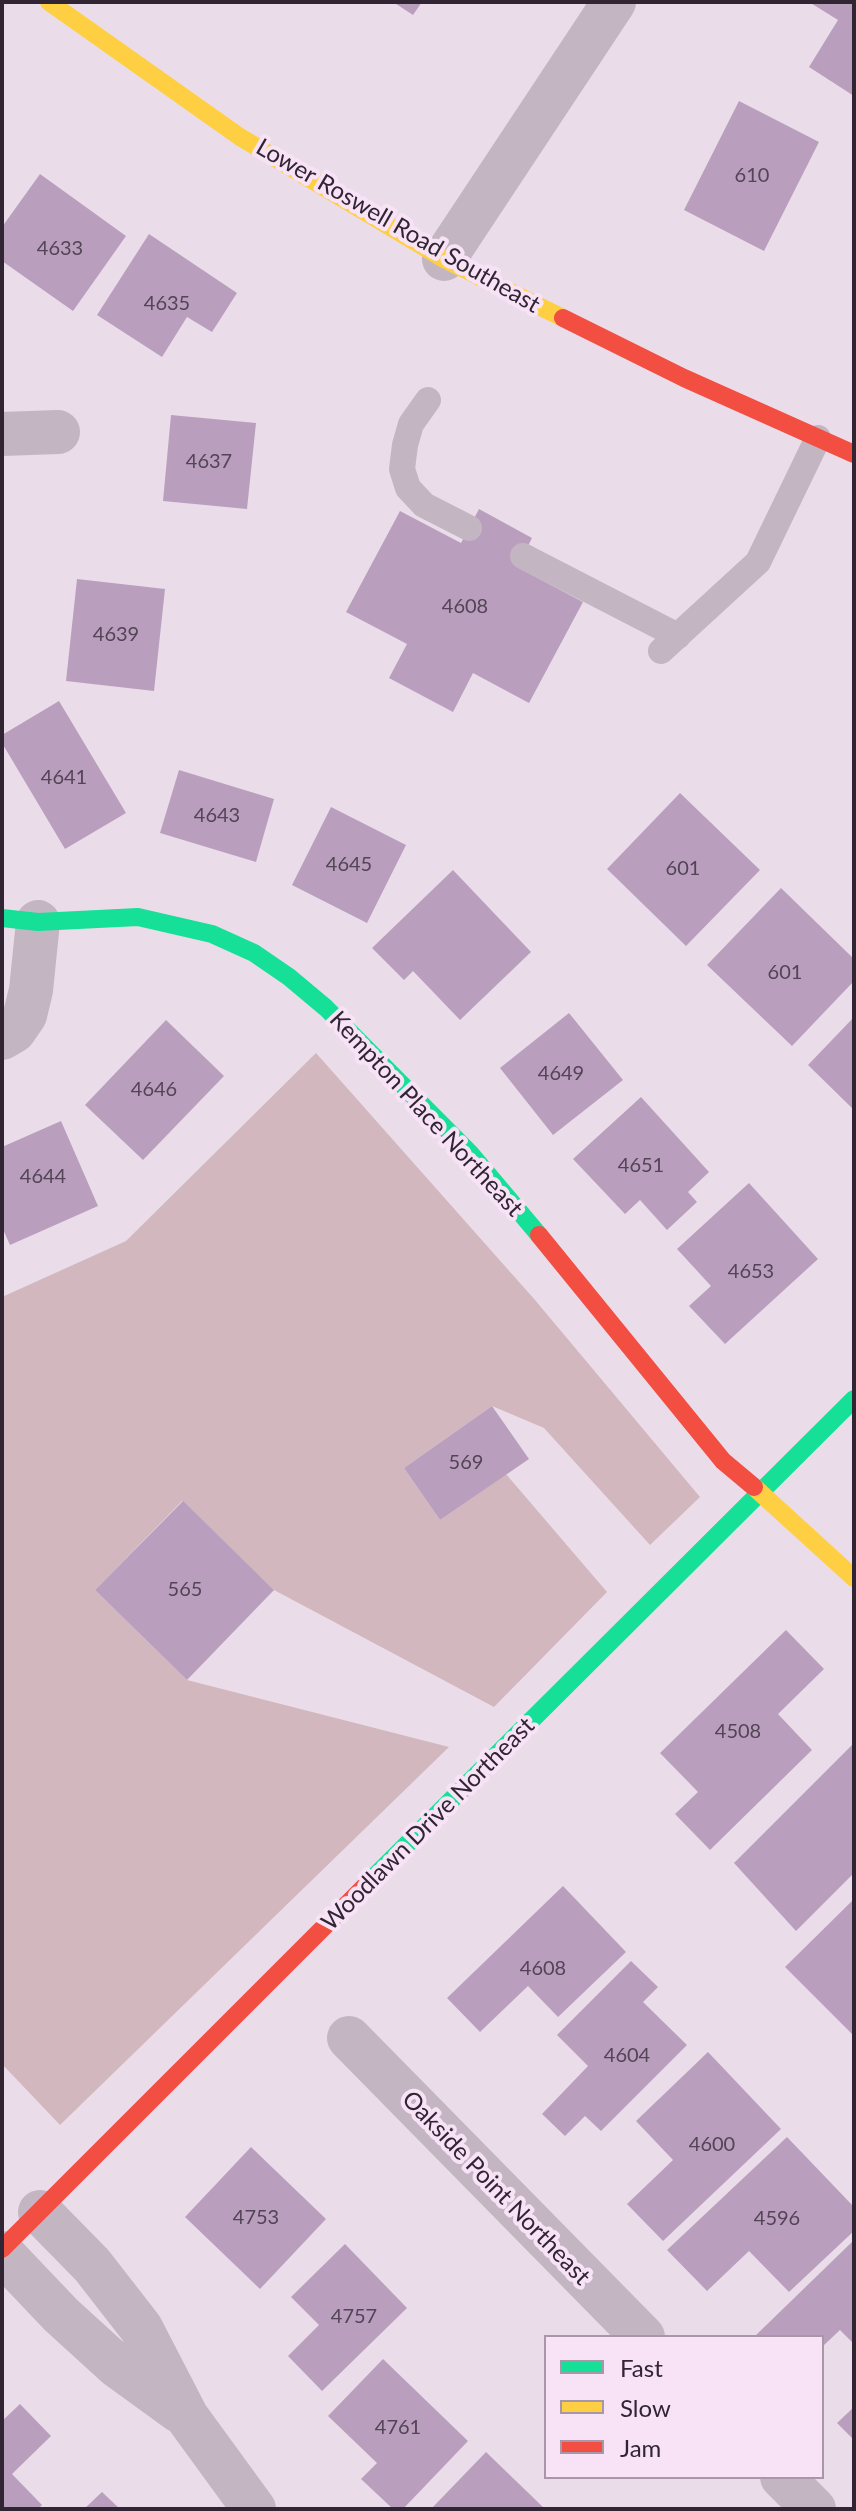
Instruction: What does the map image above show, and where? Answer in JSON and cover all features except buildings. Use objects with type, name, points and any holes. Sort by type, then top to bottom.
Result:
[{"type":"street","name":"Lower Roswell Road Southeast","points":[[49,2],[240,137],[444,259],[684,378],[854,454]]},
{"type":"street","points":[[444,259],[614,2]]},
{"type":"street","points":[[2,434],[58,432]]},
{"type":"street","name":"Kempton Place Northeast","points":[[2,1038],[14,1031],[25,1015],[31,990],[20,920],[138,917],[212,934],[254,953],[326,1008],[470,1153],[723,1461],[760,1493]]},
{"type":"street","name":"Woodlawn Drive Northeast","points":[[2,2251],[854,1399]]},
{"type":"street","points":[[760,1493],[854,1578]]},
{"type":"street","name":"Oakside Point Northeast","points":[[349,2038],[641,2335]]},
{"type":"street","points":[[40,2212],[92,2265],[141,2328],[187,2417],[254,2509]]},
{"type":"street","points":[[2,2251],[61,2315],[117,2366],[187,2417]]},
{"type":"street","points":[[784,2479],[814,2509]]},
{"type":"lane","points":[[428,400],[411,424],[405,445],[402,469],[408,488],[424,505],[469,528]]},
{"type":"lane","points":[[523,556],[669,643],[758,562],[818,438]]},
{"type":"shaded area","points":[[316,1053],[535,1300],[700,1497],[650,1545],[544,1428],[492,1406],[404,1468],[440,1520],[506,1474],[607,1592],[494,1707],[274,1590],[182,1501],[95,1590],[187,1680],[449,1747],[60,2125],[2,2064],[2,1297],[126,1241]]},
{"type":"traffic: fast","points":[[2,918],[38,922],[138,917],[212,934],[254,953],[326,1008],[470,1153],[539,1235]]},
{"type":"traffic: fast","points":[[368,1883],[854,1399]]},
{"type":"traffic: slow","points":[[49,2],[240,137],[444,259],[563,318]]},
{"type":"traffic: slow","points":[[754,1487],[854,1578]]},
{"type":"traffic: jam","points":[[563,318],[684,378],[854,454]]},
{"type":"traffic: jam","points":[[539,1235],[723,1461],[754,1487]]},
{"type":"traffic: jam","points":[[2,2249],[368,1883]]}]
